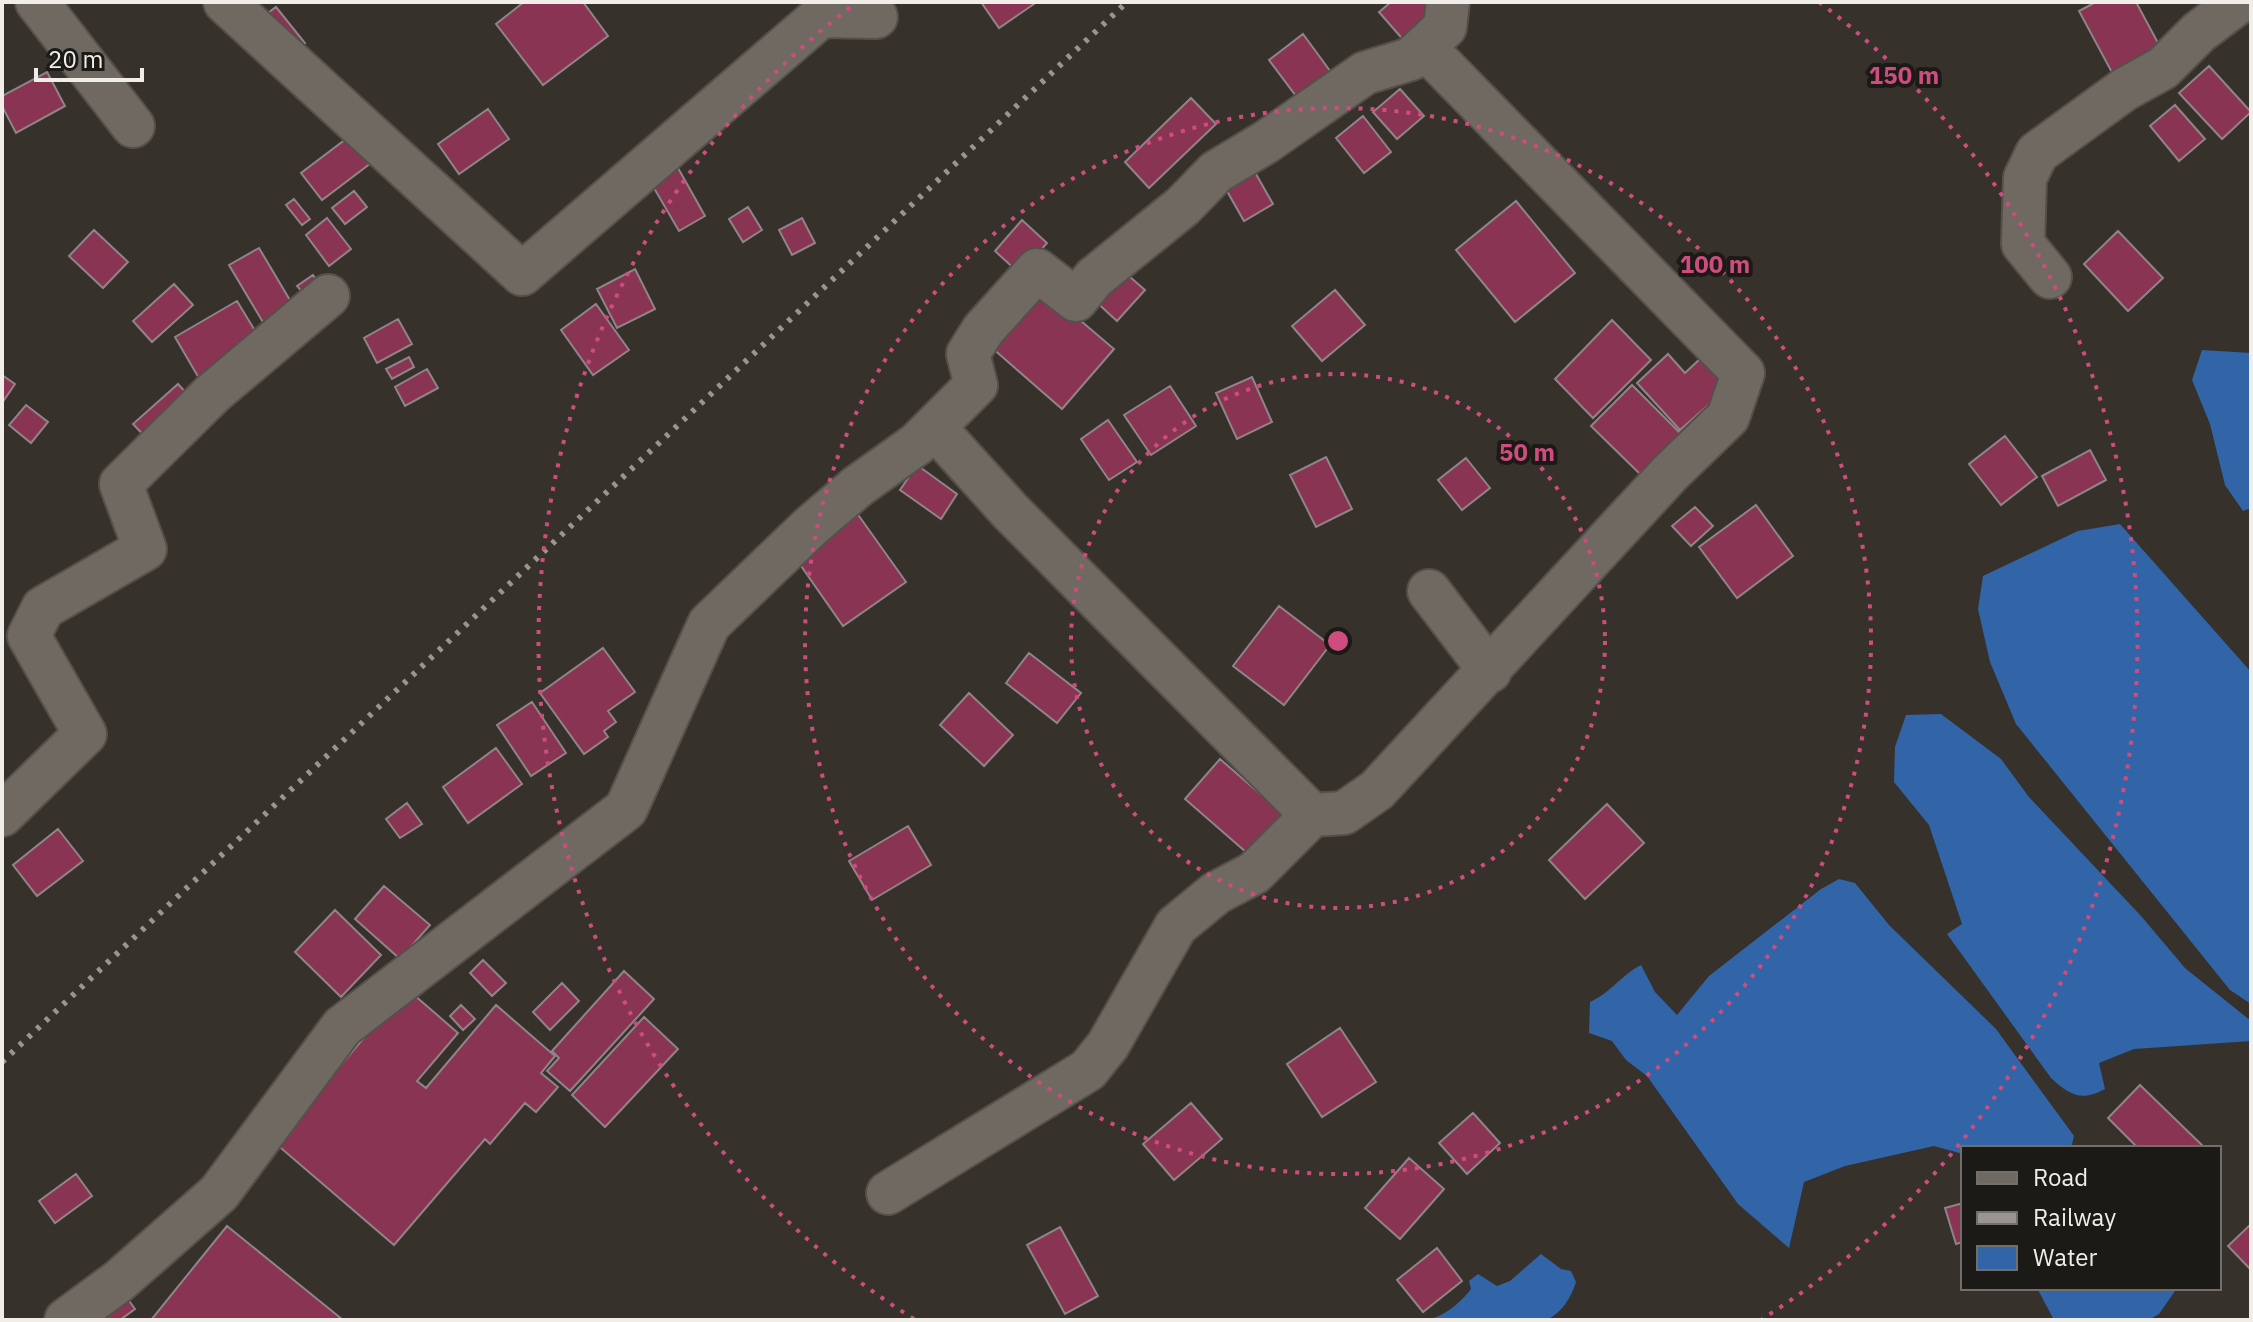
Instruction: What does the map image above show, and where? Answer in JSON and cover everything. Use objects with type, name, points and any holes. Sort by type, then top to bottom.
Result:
[{"type":"street","points":[[37,2],[133,126]]},
{"type":"street","points":[[225,2],[522,274],[821,16],[876,17]]},
{"type":"street","points":[[66,1320],[119,1281],[219,1193],[342,1027],[626,809],[709,624],[810,527],[934,427],[976,385],[968,354],[983,330],[1037,270],[1076,300],[1094,278],[1183,206],[1216,172],[1266,142],[1365,73],[1411,59],[1445,27],[1448,2]]},
{"type":"street","points":[[2050,277],[2023,244],[2025,178],[2037,153],[2125,89],[2163,68],[2199,32],[2239,2]]},
{"type":"street","points":[[888,1193],[1088,1070],[1108,1045],[1176,926],[1216,893],[1254,873],[1312,815],[1344,813],[1377,790],[1670,473],[1728,417],[1743,373],[1424,47]]},
{"type":"street","points":[[2,815],[85,734],[29,636],[43,608],[145,549],[121,484],[213,393],[328,296]]},
{"type":"street","points":[[934,427],[1010,511],[1312,815]]},
{"type":"street","points":[[1429,591],[1490,671]]},
{"type":"water","points":[[2202,350],[2251,353],[2251,508],[2243,511],[2225,485],[2210,424],[2192,380]]},
{"type":"water","points":[[2120,524],[2251,672],[2251,1004],[2230,990],[2016,724],[1990,662],[1978,609],[1983,576],[2078,531]]},
{"type":"water","points":[[1941,714],[2001,759],[2029,797],[2141,916],[2185,968],[2251,1021],[2251,1041],[2134,1049],[2099,1063],[2105,1089],[2089,1095],[2076,1095],[2051,1078],[1947,934],[1962,924],[1929,825],[1894,782],[1895,747],[1906,715]]},
{"type":"water","points":[[1839,879],[1855,883],[1889,925],[1996,1029],[2074,1136],[2072,1146],[1961,1146],[1961,1153],[1934,1146],[1845,1166],[1804,1182],[1789,1248],[1738,1204],[1647,1076],[1626,1060],[1612,1041],[1589,1033],[1590,1002],[1641,965],[1655,992],[1677,1015],[1709,976],[1821,889]]},
{"type":"water","points":[[1541,1254],[1561,1269],[1571,1271],[1576,1282],[1565,1305],[1546,1320],[1425,1320],[1445,1313],[1456,1304],[1471,1289],[1469,1281],[1478,1274],[1497,1286],[1510,1281]]},
{"type":"water","points":[[2038,1290],[2176,1290],[2159,1314],[2149,1320],[2054,1320]]},
{"type":"building","points":[[524,2],[583,2],[608,36],[543,85],[496,24]]},
{"type":"building","points":[[981,2],[1033,2],[1034,4],[999,28]]},
{"type":"building","points":[[1391,2],[1427,2],[1439,15],[1406,43],[1379,12]]},
{"type":"building","points":[[2096,2],[2136,2],[2164,54],[2116,80],[2079,11]]},
{"type":"building","points":[[276,7],[305,43],[288,56],[260,19]]},
{"type":"building","points":[[1303,34],[1336,79],[1302,104],[1269,60]]},
{"type":"building","points":[[2209,66],[2251,112],[2222,139],[2179,93]]},
{"type":"building","points":[[47,72],[65,106],[16,133],[2,106],[2,96]]},
{"type":"building","points":[[1400,89],[1424,116],[1397,139],[1373,112]]},
{"type":"building","points":[[1191,98],[1216,124],[1149,188],[1125,162]]},
{"type":"building","points":[[2175,105],[2205,139],[2179,161],[2150,126]]},
{"type":"building","points":[[488,109],[509,139],[459,174],[438,144]]},
{"type":"building","points":[[1363,116],[1391,152],[1364,173],[1336,138]]},
{"type":"building","points":[[350,136],[371,163],[322,200],[301,173]]},
{"type":"building","points":[[1252,167],[1273,204],[1244,221],[1223,184]]},
{"type":"building","points":[[678,168],[705,216],[679,231],[651,183]]},
{"type":"building","points":[[354,191],[367,207],[345,224],[332,208]]},
{"type":"building","points":[[294,199],[310,219],[302,225],[286,205]]},
{"type":"building","points":[[1516,201],[1575,273],[1515,322],[1456,250]]},
{"type":"building","points":[[748,207],[762,230],[743,242],[729,219]]},
{"type":"building","points":[[327,218],[351,249],[329,266],[306,235]]},
{"type":"building","points":[[802,218],[815,243],[792,255],[779,230]]},
{"type":"building","points":[[1022,220],[1047,243],[1020,274],[995,251]]},
{"type":"building","points":[[94,230],[128,262],[103,288],[69,256]]},
{"type":"building","points":[[2118,231],[2163,278],[2128,311],[2084,264]]},
{"type":"building","points":[[259,248],[294,307],[264,324],[229,265]]},
{"type":"building","points":[[635,269],[655,309],[617,328],[597,289]]},
{"type":"building","points":[[1122,270],[1145,290],[1117,321],[1094,300]]},
{"type":"building","points":[[313,275],[318,282],[303,293],[297,286]]},
{"type":"building","points":[[1034,281],[1114,349],[1062,409],[983,340]]},
{"type":"building","points":[[174,284],[193,305],[152,342],[133,321]]},
{"type":"building","points":[[1335,290],[1365,325],[1322,361],[1292,326]]},
{"type":"building","points":[[237,301],[263,344],[200,380],[175,337]]},
{"type":"building","points":[[596,304],[629,350],[593,375],[561,330]]},
{"type":"building","points":[[398,319],[412,344],[377,363],[364,338]]},
{"type":"building","points":[[1612,320],[1651,360],[1593,418],[1555,379]]},
{"type":"building","points":[[1668,354],[1685,373],[1702,357],[1729,387],[1680,430],[1637,383]]},
{"type":"building","points":[[409,357],[414,367],[392,379],[386,369]]},
{"type":"building","points":[[427,369],[438,388],[405,406],[395,387]]},
{"type":"building","points":[[2,375],[15,384],[2,403]]},
{"type":"building","points":[[1252,377],[1272,422],[1237,439],[1216,393]]},
{"type":"building","points":[[178,384],[197,405],[152,444],[133,424]]},
{"type":"building","points":[[1632,385],[1681,434],[1641,475],[1591,426]]},
{"type":"building","points":[[1170,386],[1196,426],[1151,455],[1124,415]]},
{"type":"building","points":[[26,405],[48,422],[31,443],[9,425]]},
{"type":"building","points":[[1108,420],[1137,462],[1109,480],[1081,439]]},
{"type":"building","points":[[2005,436],[2037,477],[2001,505],[1969,464]]},
{"type":"building","points":[[2090,450],[2106,480],[2058,506],[2042,476]]},
{"type":"building","points":[[1326,457],[1352,509],[1316,527],[1290,475]]},
{"type":"building","points":[[1466,458],[1490,488],[1462,510],[1438,480]]},
{"type":"building","points":[[917,465],[957,494],[941,519],[900,490]]},
{"type":"building","points":[[1756,505],[1793,556],[1737,598],[1699,547]]},
{"type":"building","points":[[1695,507],[1713,526],[1691,546],[1672,526]]},
{"type":"building","points":[[854,509],[906,582],[843,626],[792,553]]},
{"type":"building","points":[[1279,606],[1330,645],[1284,705],[1233,666]]},
{"type":"building","points":[[603,648],[635,692],[608,711],[616,722],[604,731],[608,737],[584,754],[540,693]]},
{"type":"building","points":[[1029,653],[1081,693],[1057,723],[1006,683]]},
{"type":"building","points":[[969,693],[1013,735],[984,766],[940,725]]},
{"type":"building","points":[[532,702],[566,753],[531,776],[497,725]]},
{"type":"building","points":[[496,748],[522,784],[468,823],[443,787]]},
{"type":"building","points":[[1220,759],[1289,819],[1254,859],[1185,799]]},
{"type":"building","points":[[407,803],[422,824],[400,838],[386,819]]},
{"type":"building","points":[[1607,804],[1644,843],[1585,899],[1549,860]]},
{"type":"building","points":[[908,826],[931,865],[872,900],[849,861]]},
{"type":"building","points":[[58,829],[83,861],[37,896],[13,865]]},
{"type":"building","points":[[384,886],[430,925],[400,959],[355,919]]},
{"type":"building","points":[[335,910],[381,955],[341,997],[295,952]]},
{"type":"building","points":[[483,960],[506,983],[492,996],[470,973]]},
{"type":"building","points":[[624,971],[654,999],[570,1091],[547,1071],[559,1058],[552,1051]]},
{"type":"building","points":[[562,983],[579,1001],[550,1030],[533,1012]]},
{"type":"building","points":[[406,988],[458,1033],[417,1081],[426,1088],[496,1005],[555,1056],[541,1073],[558,1087],[536,1112],[525,1103],[490,1144],[485,1139],[394,1245],[275,1143]]},
{"type":"building","points":[[461,1005],[475,1019],[463,1030],[450,1016]]},
{"type":"building","points":[[644,1017],[678,1049],[605,1127],[572,1095]]},
{"type":"building","points":[[1340,1028],[1376,1082],[1322,1117],[1287,1064]]},
{"type":"building","points":[[2140,1085],[2203,1146],[2136,1146],[2108,1118]]},
{"type":"building","points":[[1191,1103],[1222,1139],[1174,1180],[1143,1144]]},
{"type":"building","points":[[1473,1113],[1500,1143],[1467,1174],[1439,1143]]},
{"type":"building","points":[[1409,1158],[1444,1189],[1400,1239],[1365,1208]]},
{"type":"building","points":[[76,1174],[92,1196],[55,1223],[39,1201]]},
{"type":"building","points":[[1961,1204],[1961,1243],[1956,1244],[1945,1208]]},
{"type":"building","points":[[2251,1224],[2251,1270],[2228,1246]]},
{"type":"building","points":[[227,1226],[343,1320],[151,1320]]},
{"type":"building","points":[[1060,1227],[1098,1296],[1065,1314],[1027,1245]]},
{"type":"building","points":[[1437,1248],[1462,1281],[1423,1312],[1397,1280]]},
{"type":"building","points":[[122,1291],[135,1309],[120,1320],[82,1320]]},
{"type":"railway","points":[[2,1062],[1127,2]]}]
